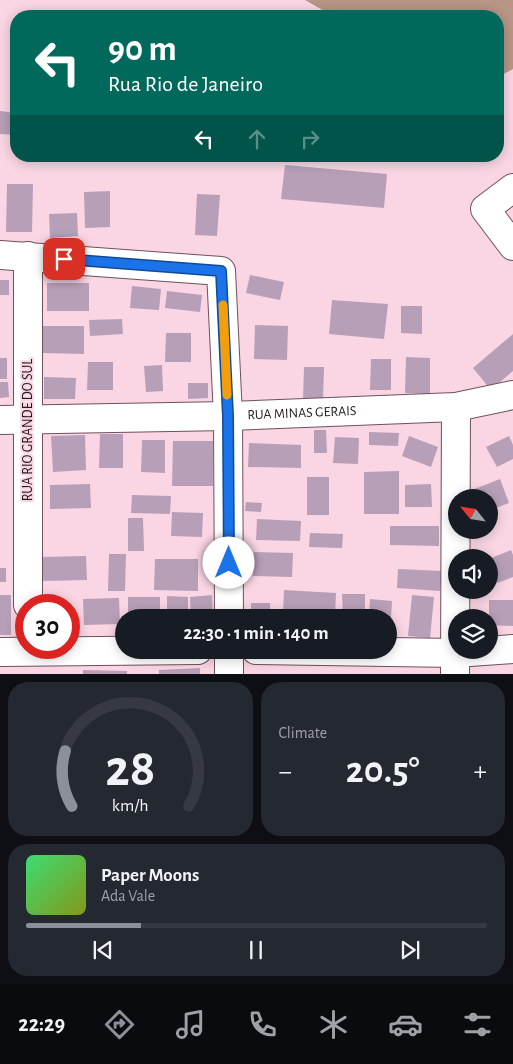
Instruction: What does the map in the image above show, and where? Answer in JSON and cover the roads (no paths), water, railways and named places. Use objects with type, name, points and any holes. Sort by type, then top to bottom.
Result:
[{"type":"street","points":[[513,188],[485,208],[513,246]]},
{"type":"street","points":[[0,255],[221,271],[228,416],[229,609]]},
{"type":"street","name":"RUA RIO GRANDE DO SUL","points":[[28,256],[28,594]]},
{"type":"street","name":"RUA MINAS GERAIS","points":[[0,420],[228,416],[456,407],[513,395]]},
{"type":"street","points":[[455,663],[456,407]]},
{"type":"street","points":[[394,659],[455,663],[513,648]]},
{"type":"street","points":[[0,652],[15,655]]},
{"type":"street","points":[[80,656],[115,654]]},
{"type":"street","points":[[229,659],[229,674]]}]
